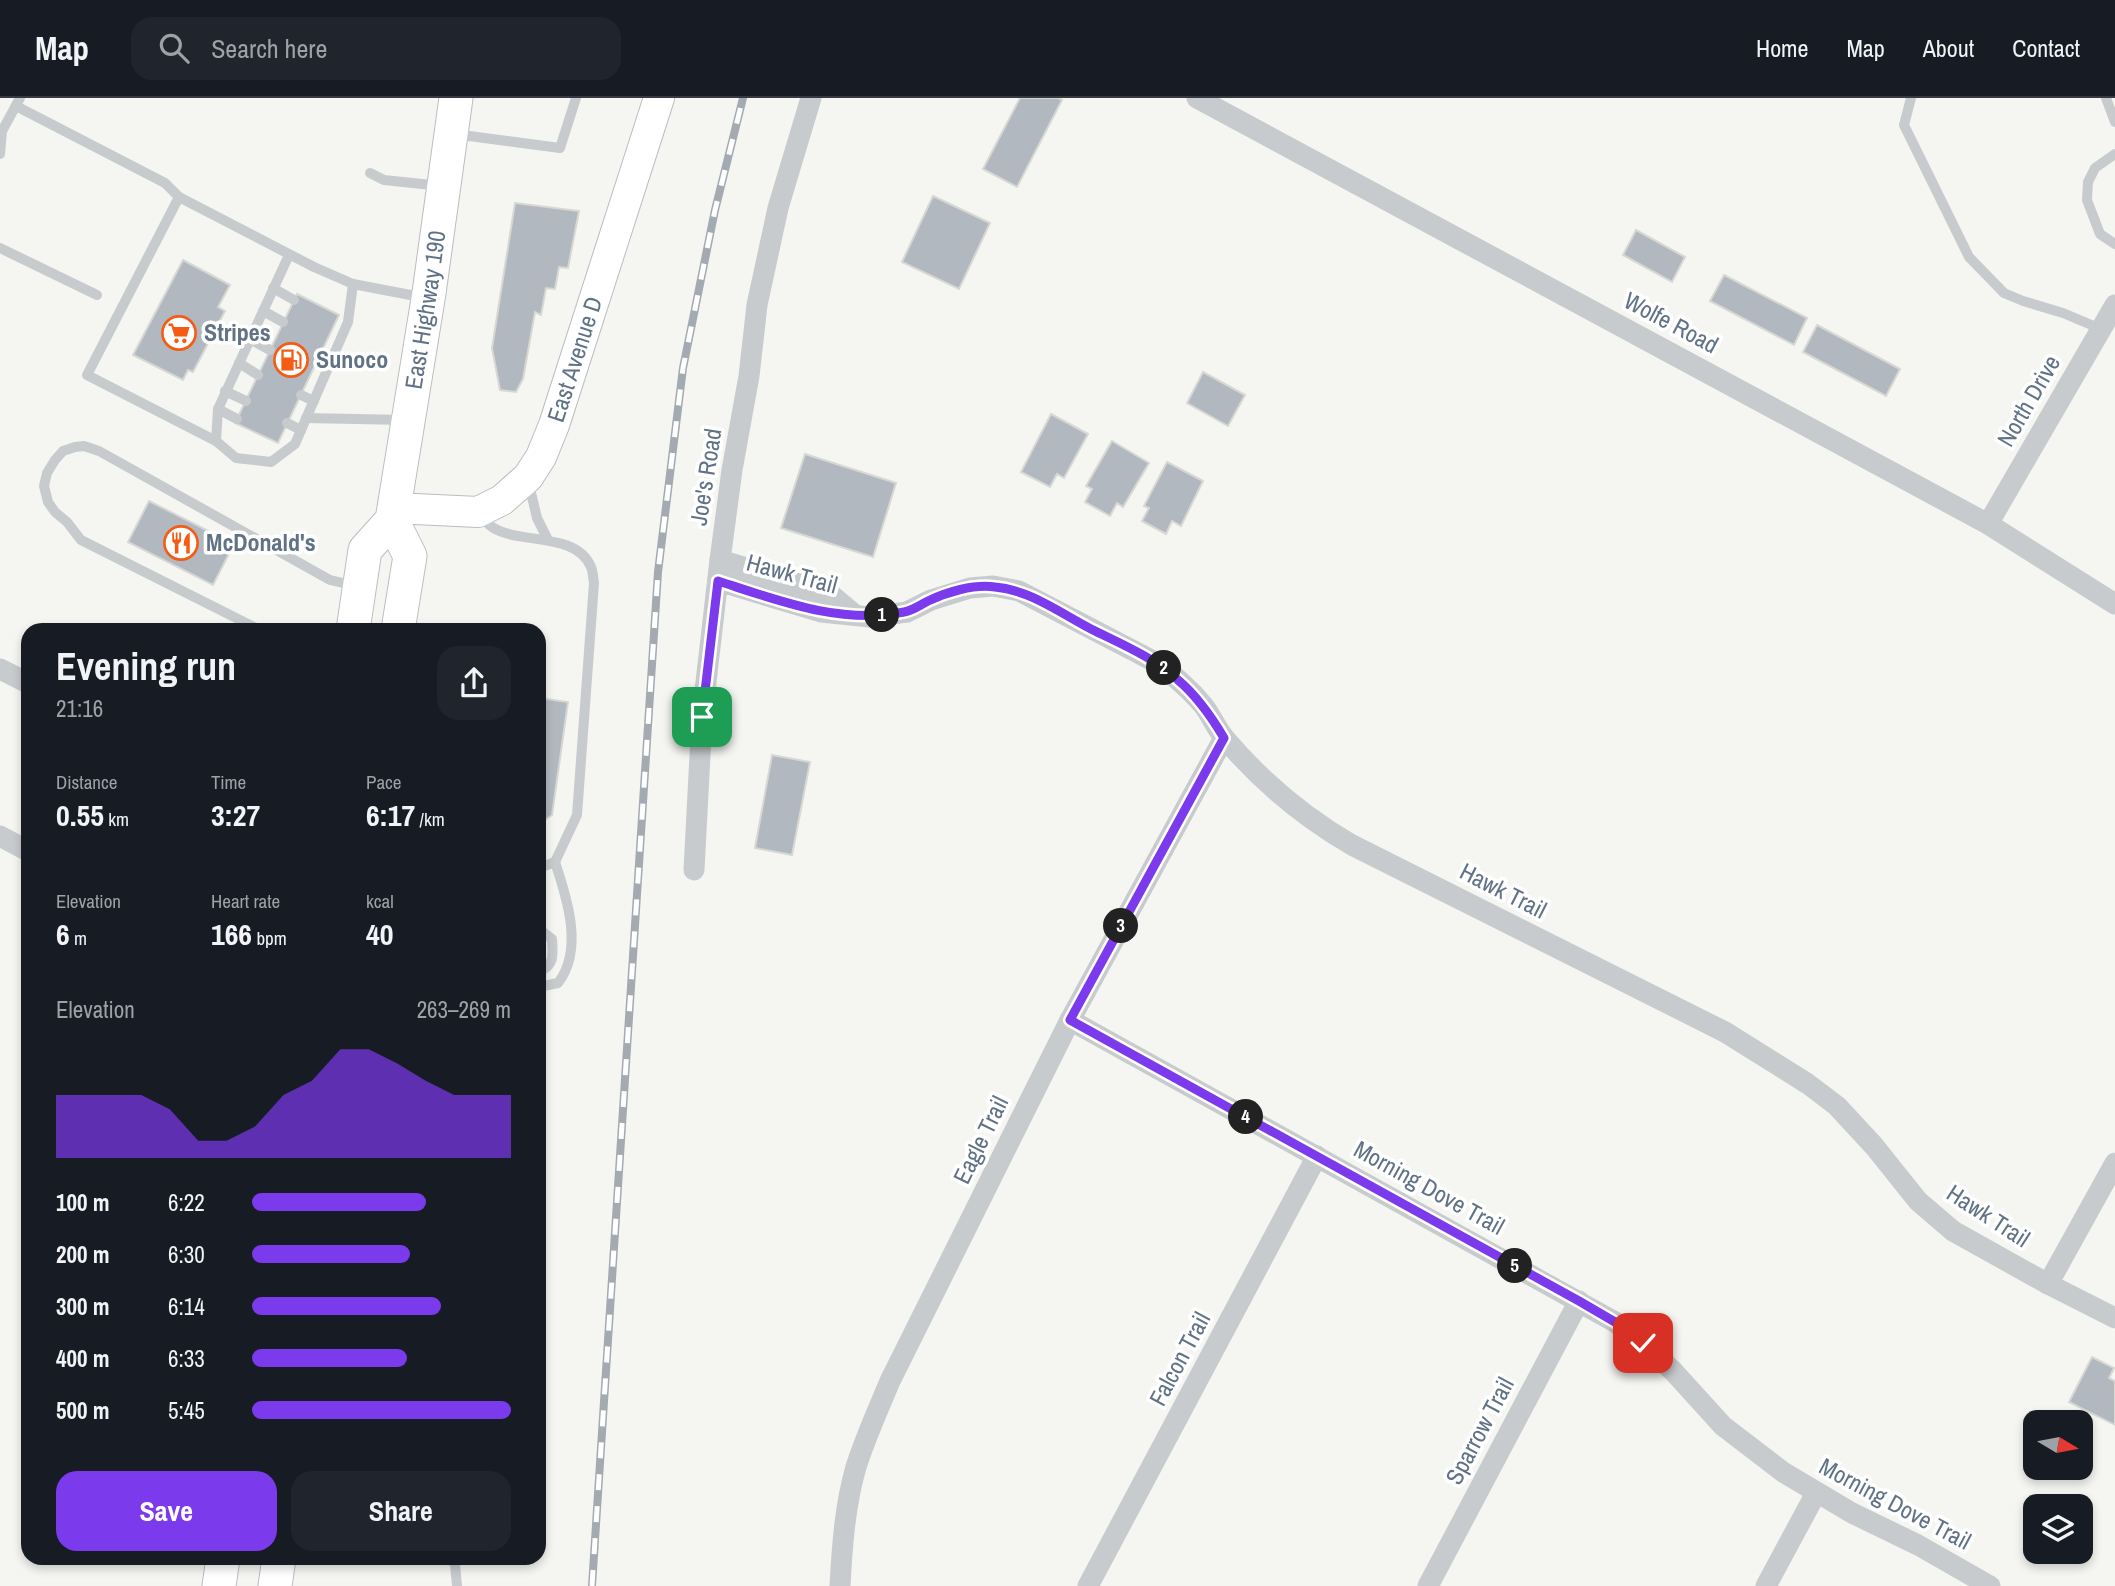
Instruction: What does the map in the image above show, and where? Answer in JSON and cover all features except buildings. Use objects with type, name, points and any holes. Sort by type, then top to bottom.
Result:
[{"type":"main road","name":"East Avenue D","points":[[478,512],[502,500],[528,477],[541,457],[554,425],[659,98]]},
{"type":"main road","name":"East Highway 190","points":[[393,514],[444,187],[451,134],[452,100]]},
{"type":"main road","points":[[393,514],[478,512]]},
{"type":"main road","points":[[354,623],[365,550],[393,514]]},
{"type":"main road","points":[[393,514],[410,556],[399,623]]},
{"type":"main road","points":[[219,1586],[222,1565]]},
{"type":"main road","points":[[275,1586],[278,1565]]},
{"type":"street","name":"Joe's Road","points":[[694,870],[702,717],[732,470],[749,376],[757,305],[778,208],[811,98]]},
{"type":"street","name":"Wolfe Road","points":[[1197,98],[1988,524],[2115,604]]},
{"type":"street","name":"North Drive","points":[[1988,524],[2115,305]]},
{"type":"street","name":"Hawk Trail","points":[[719,571],[829,593],[855,615],[870,617],[907,612],[931,600],[970,588],[993,586],[1019,591],[1159,664],[1187,687],[1202,704],[1224,738],[1263,780],[1327,831],[1725,1032],[1808,1084],[1837,1106],[1874,1146],[1918,1201],[1944,1223],[1965,1238],[2115,1318]]},
{"type":"street","points":[[0,668],[21,679]]},
{"type":"street","name":"Eagle Trail","points":[[839,1586],[844,1532],[856,1469],[871,1423],[1070,1020],[1224,738]]},
{"type":"street","points":[[0,836],[21,846]]},
{"type":"street","name":"Morning Dove Trail","points":[[1070,1020],[1615,1322],[1674,1371],[1723,1426],[1747,1447],[1816,1493],[1918,1545],[1990,1586]]},
{"type":"street","name":"Falcon Trail","points":[[1088,1586],[1317,1156]]},
{"type":"street","points":[[2048,1284],[2115,1163]]},
{"type":"street","name":"Sparrow Trail","points":[[1427,1586],[1579,1301]]},
{"type":"street","points":[[1766,1586],[1816,1493]]},
{"type":"lane","points":[[451,134],[560,148],[576,98]]},
{"type":"lane","points":[[1912,98],[1904,125],[1969,257],[2004,293],[2101,329]]},
{"type":"lane","points":[[2106,98],[2115,122]]},
{"type":"lane","points":[[0,154],[1,131],[18,102],[165,183],[179,197],[289,255],[352,284],[428,299]]},
{"type":"lane","points":[[2111,242],[2100,234],[2087,200],[2088,182],[2095,168],[2115,153]]},
{"type":"lane","points":[[370,173],[384,180],[444,187]]},
{"type":"lane","points":[[179,197],[88,375],[216,442],[236,458],[271,463],[295,444],[336,349],[352,284]]},
{"type":"lane","points":[[0,248],[97,295]]},
{"type":"lane","points":[[216,442],[218,409],[225,391],[289,255]]},
{"type":"lane","points":[[273,288],[294,300]]},
{"type":"lane","points":[[263,311],[283,322]]},
{"type":"lane","points":[[250,339],[270,350]]},
{"type":"lane","points":[[325,343],[336,349]]},
{"type":"lane","points":[[239,363],[258,375]]},
{"type":"lane","points":[[312,371],[324,377]]},
{"type":"lane","points":[[225,391],[246,401]]},
{"type":"lane","points":[[300,395],[314,401]]},
{"type":"lane","points":[[218,409],[237,419]]},
{"type":"lane","points":[[287,423],[408,420]]},
{"type":"lane","points":[[279,440],[291,447]]},
{"type":"lane","points":[[246,623],[81,540],[48,502],[44,486],[47,473],[63,451],[84,446],[99,451],[330,580],[359,586]]},
{"type":"lane","points":[[528,477],[537,518],[548,540]]},
{"type":"lane","points":[[478,512],[491,527],[522,537],[548,540],[577,550],[591,566],[594,583],[577,814],[555,862],[562,882],[571,929],[571,955],[568,971],[558,983],[546,986]]},
{"type":"lane","points":[[546,865],[555,862]]},
{"type":"lane","points":[[546,934],[552,939],[553,961],[546,968]]},
{"type":"lane","points":[[455,1565],[457,1586]]},
{"type":"railway","points":[[592,1586],[658,572],[683,368],[715,210],[743,98]]},
{"type":"place","name":"Stripes","points":[[179,333]]},
{"type":"place","name":"Sunoco","points":[[291,360]]},
{"type":"place","name":"McDonald's","points":[[181,543]]},
{"type":"route","points":[[702,717],[718,581],[821,612],[870,617],[907,612],[953,593],[993,586],[1019,591],[1043,602],[1159,664],[1187,687],[1202,704],[1224,738],[1070,1020],[1579,1301],[1615,1322],[1643,1343]]}]
